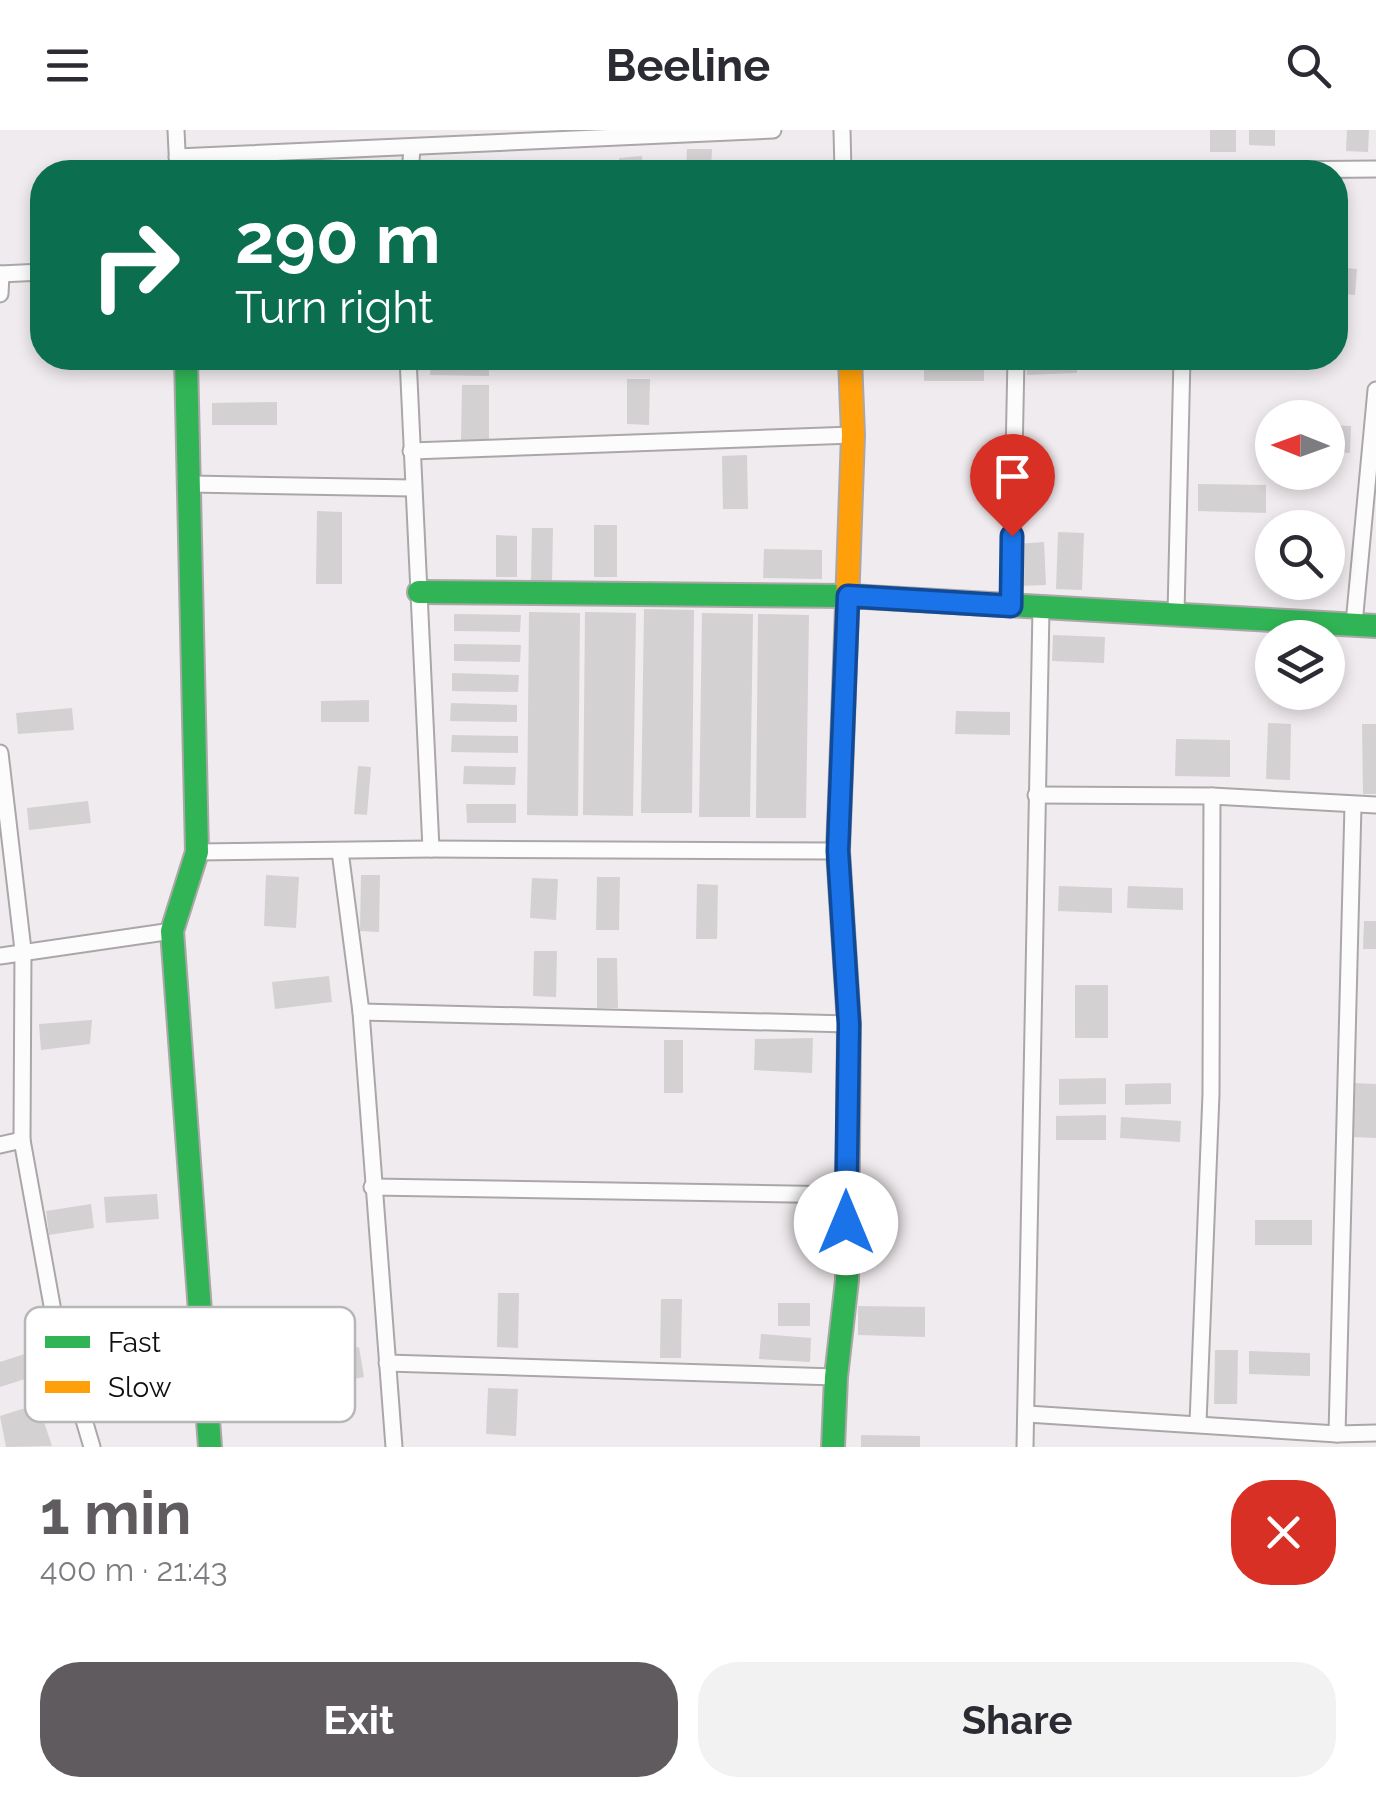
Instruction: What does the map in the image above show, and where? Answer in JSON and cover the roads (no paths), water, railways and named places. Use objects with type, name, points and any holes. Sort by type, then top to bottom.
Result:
[{"type":"street","points":[[176,130],[178,160]]},
{"type":"street","points":[[251,160],[773,130]]},
{"type":"street","points":[[842,130],[843,160]]},
{"type":"street","points":[[411,160],[412,149]]},
{"type":"street","points":[[1348,169],[1376,169]]},
{"type":"street","points":[[0,294],[1,274],[30,273]]},
{"type":"street","points":[[186,370],[198,852],[172,930],[200,1307]]},
{"type":"street","points":[[408,370],[432,849]]},
{"type":"street","points":[[833,1447],[847,1280],[849,1024],[838,851],[853,435],[850,370]]},
{"type":"street","points":[[1011,606],[1016,370]]},
{"type":"street","points":[[1176,613],[1182,370]]},
{"type":"street","points":[[419,592],[848,596],[1365,625],[1376,390]]},
{"type":"street","points":[[411,451],[853,435]]},
{"type":"street","points":[[191,484],[413,488]]},
{"type":"street","points":[[1025,1447],[1041,608]]},
{"type":"street","points":[[0,753],[23,950],[22,1140],[52,1307]]},
{"type":"street","points":[[1036,795],[1212,796],[1376,805]]},
{"type":"street","points":[[1198,1423],[1212,1094],[1212,796]]},
{"type":"street","points":[[1337,1434],[1353,804]]},
{"type":"street","points":[[198,852],[838,851]]},
{"type":"street","points":[[340,852],[360,1012],[394,1447]]},
{"type":"street","points":[[0,956],[172,930]]},
{"type":"street","points":[[360,1012],[849,1024]]},
{"type":"street","points":[[0,1145],[22,1140]]},
{"type":"street","points":[[372,1187],[846,1195]]},
{"type":"street","points":[[387,1363],[836,1377]]},
{"type":"street","points":[[1027,1414],[1337,1434],[1376,1433]]},
{"type":"street","points":[[85,1422],[92,1447]]},
{"type":"street","points":[[208,1422],[210,1447]]}]
